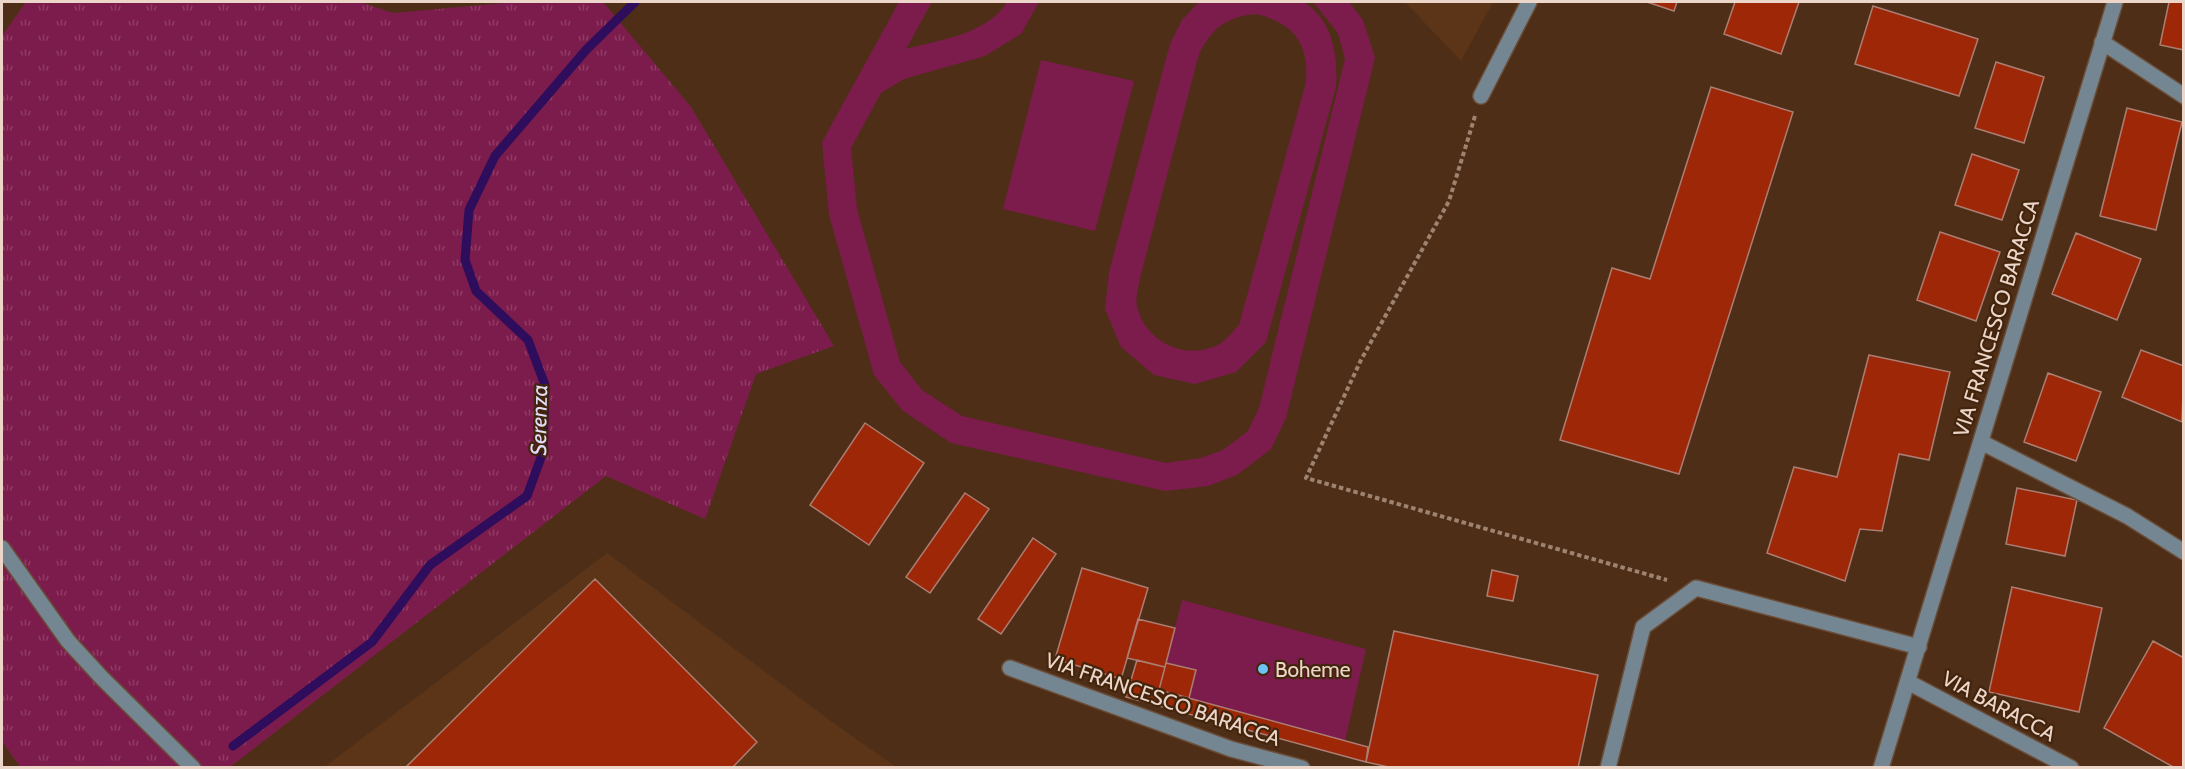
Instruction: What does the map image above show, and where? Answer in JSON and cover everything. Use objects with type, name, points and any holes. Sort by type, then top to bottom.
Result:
[{"type":"street","points":[[1481,96],[1528,2]]},
{"type":"street","name":"VIA FRANCESCO BARACCA","points":[[1881,768],[2115,2]]},
{"type":"street","points":[[2102,42],[2184,96]]},
{"type":"street","points":[[1981,442],[2127,516],[2184,552]]},
{"type":"street","points":[[2,549],[68,641],[193,768]]},
{"type":"street","points":[[1608,768],[1643,627],[1696,588],[1919,647]]},
{"type":"street","name":"VIA FRANCESCO BARACCA","points":[[1010,668],[1231,749],[1302,768]]},
{"type":"street","name":"VIA BARACCA","points":[[1908,682],[2071,768]]},
{"type":"path","points":[[1481,96],[1449,201],[1361,360],[1306,478],[1574,556],[1696,588]]},
{"type":"shaded area","points":[[1405,2],[1493,2],[1461,61]]},
{"type":"shaded area","points":[[607,553],[828,719],[896,767],[323,768]]},
{"type":"green space","points":[[26,2],[360,2],[393,13],[515,2],[603,2],[691,107],[834,346],[756,374],[705,519],[606,476],[230,767],[20,767],[2,741],[2,36]]},
{"type":"green space","points":[[899,2],[932,2],[906,49],[948,39],[976,29],[999,13],[1007,2],[1039,2],[1021,34],[985,56],[904,79],[881,93],[851,148],[857,209],[900,362],[922,390],[962,416],[1166,463],[1201,458],[1223,450],[1248,431],[1259,408],[1345,59],[1338,33],[1313,2],[1349,2],[1363,20],[1375,58],[1286,418],[1271,449],[1237,475],[1208,486],[1165,491],[951,443],[903,411],[874,375],[829,215],[822,142]]},
{"type":"green space","points":[[1199,2],[1304,2],[1322,19],[1332,40],[1336,63],[1336,87],[1266,342],[1236,372],[1195,384],[1154,375],[1121,347],[1105,309],[1109,272],[1170,44],[1182,20]],"holes":[[[1257,14],[1270,18],[1290,30],[1302,46],[1305,56],[1306,82],[1239,325],[1218,345],[1193,351],[1180,349],[1168,345],[1148,330],[1141,319],[1136,299],[1199,54],[1215,30],[1229,21],[1237,17]]]},
{"type":"green space","points":[[1041,60],[1134,81],[1095,231],[1003,209]]},
{"type":"green space","name":"Boheme","points":[[1182,600],[1366,649],[1345,741],[1159,690]]},
{"type":"building","points":[[1647,2],[1677,2],[1674,11]]},
{"type":"building","points":[[1735,2],[1799,2],[1781,54],[1724,34]]},
{"type":"building","points":[[2169,2],[2184,2],[2184,50],[2160,45]]},
{"type":"building","points":[[1873,6],[1978,39],[1959,96],[1855,64]]},
{"type":"building","points":[[1996,62],[2044,77],[2024,143],[1975,128]]},
{"type":"building","points":[[1711,87],[1793,112],[1679,474],[1560,440],[1612,268],[1650,279]]},
{"type":"building","points":[[2127,108],[2182,122],[2156,230],[2100,216]]},
{"type":"building","points":[[1972,154],[2019,170],[2002,220],[1955,205]]},
{"type":"building","points":[[1940,232],[2000,252],[1976,321],[1917,300]]},
{"type":"building","points":[[2076,233],[2141,259],[2117,320],[2052,294]]},
{"type":"building","points":[[2141,350],[2184,366],[2182,422],[2122,397]]},
{"type":"building","points":[[1869,355],[1950,372],[1929,460],[1899,454],[1882,531],[1860,529],[1845,581],[1767,553],[1794,467],[1837,477]]},
{"type":"building","points":[[2048,373],[2101,392],[2076,461],[2024,442]]},
{"type":"building","points":[[865,423],[924,463],[869,545],[810,505]]},
{"type":"building","points":[[2017,488],[2077,500],[2065,556],[2006,544]]},
{"type":"building","points":[[965,493],[989,509],[930,593],[906,577]]},
{"type":"building","points":[[1033,538],[1056,554],[1001,634],[978,619]]},
{"type":"building","points":[[1082,568],[1148,588],[1121,679],[1055,659]]},
{"type":"building","points":[[1492,570],[1518,576],[1513,601],[1487,596]]},
{"type":"building","points":[[595,579],[757,742],[732,768],[405,768]]},
{"type":"building","points":[[2012,587],[2102,608],[2079,712],[1989,692]]},
{"type":"building","points":[[1138,619],[1175,628],[1165,667],[1127,658]]},
{"type":"building","points":[[1394,631],[1598,675],[1578,768],[1393,768],[1366,762]]},
{"type":"building","points":[[2153,641],[2184,658],[2184,768],[2175,768],[2104,728]]},
{"type":"building","points":[[1137,660],[1165,667],[1159,690],[1368,747],[1366,762],[1126,697]]},
{"type":"building","points":[[1166,663],[1196,670],[1189,698],[1159,690]]},
{"type":"waterway","name":"Serenza","points":[[233,746],[372,642],[430,565],[527,496],[543,452],[545,385],[528,340],[476,291],[465,260],[469,210],[495,156],[586,50],[635,2]]},
{"type":"place","name":"Boheme","points":[[1263,669]]}]
